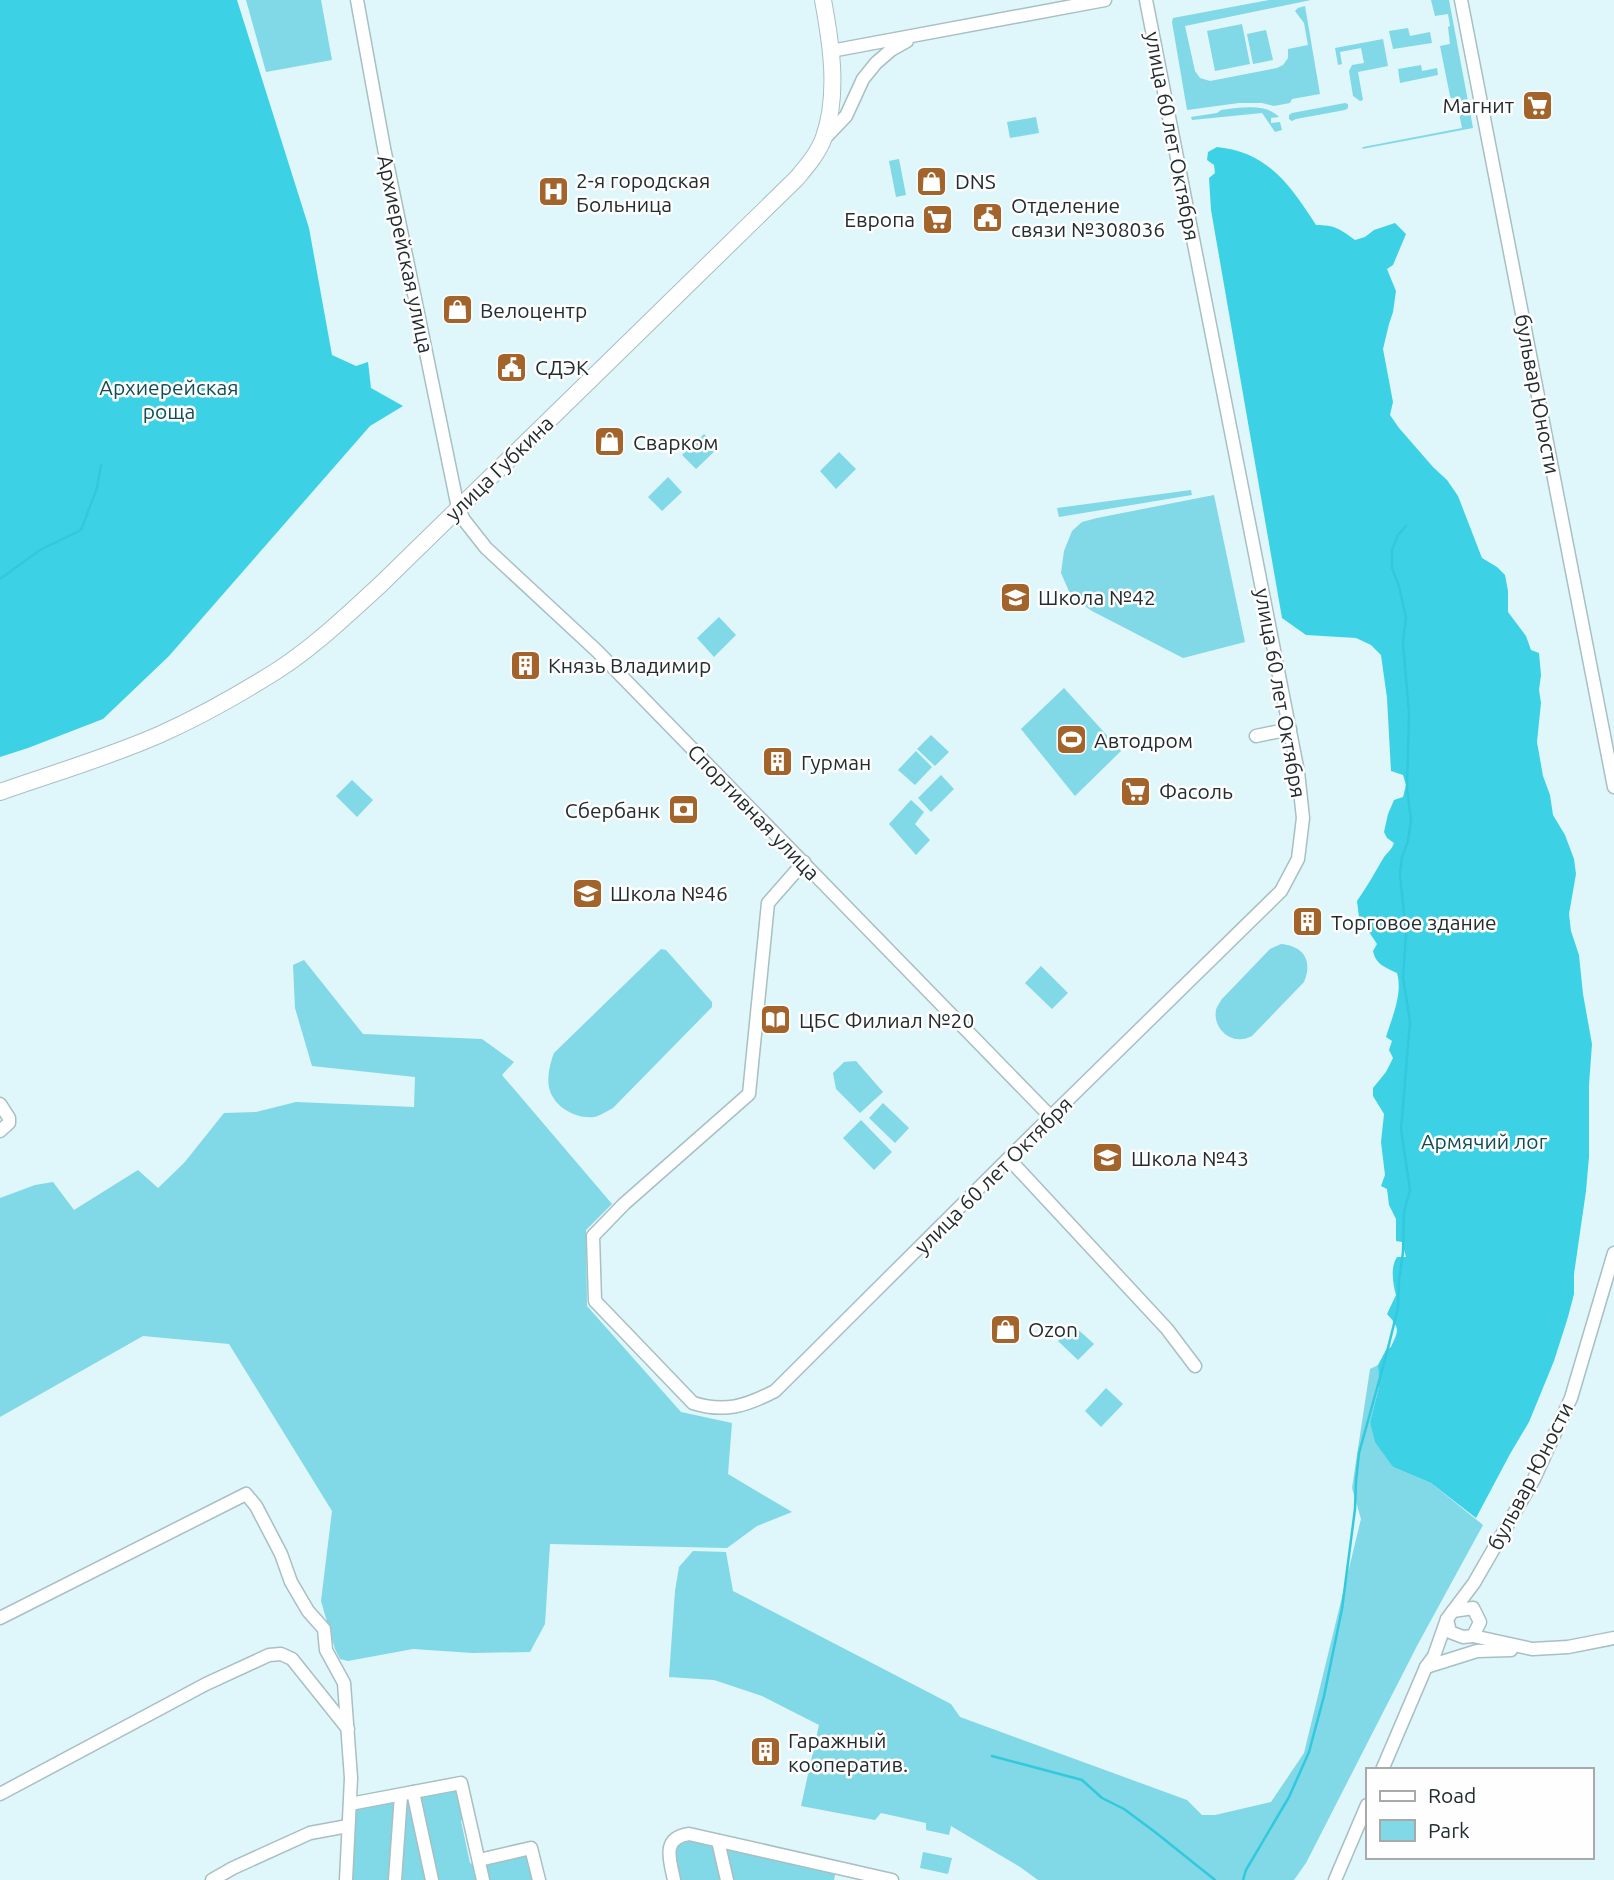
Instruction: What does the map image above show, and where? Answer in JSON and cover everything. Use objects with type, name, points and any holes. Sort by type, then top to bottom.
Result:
[{"type":"main road","name":"улица Губкина","points":[[0,792],[160,734],[210,710],[279,669],[321,638],[370,594],[809,164],[824,139],[832,89],[831,51],[823,0]]},
{"type":"street","name":"Архиерейская улица","points":[[357,0],[384,148],[458,508]]},
{"type":"street","points":[[831,51],[1105,0]]},
{"type":"street","name":"улица 60 лет Октября","points":[[804,862],[768,904],[749,1094],[624,1204],[593,1236],[595,1301],[693,1403],[708,1408],[724,1409],[751,1404],[775,1391],[1281,891],[1298,859],[1303,818],[1298,772],[1146,0]]},
{"type":"street","name":"бульвар Юности","points":[[1461,0],[1614,788]]},
{"type":"street","points":[[824,139],[846,116],[863,79],[876,62],[916,35]]},
{"type":"street","name":"Спортивная улица","points":[[458,508],[486,548],[597,651],[1051,1117]]},
{"type":"street","points":[[1256,736],[1290,729]]},
{"type":"street","points":[[0,1104],[9,1118],[9,1123],[0,1131]]},
{"type":"street","points":[[1009,1159],[1167,1329],[1195,1366]]},
{"type":"street","name":"бульвар Юности","points":[[1434,1656],[1450,1615],[1474,1583],[1534,1479],[1571,1398],[1614,1253]]},
{"type":"street","points":[[0,1618],[246,1494],[256,1506],[281,1554],[290,1582],[308,1611],[324,1629],[326,1650],[344,1684],[351,1778],[346,1880]]},
{"type":"street","points":[[1474,1583],[1472,1608],[1479,1622],[1501,1643]]},
{"type":"street","points":[[1472,1608],[1450,1615],[1450,1633],[1532,1649]]},
{"type":"street","points":[[1383,1768],[1426,1667],[1444,1647],[1468,1636],[1479,1622]]},
{"type":"street","points":[[1426,1667],[1477,1651],[1568,1647],[1614,1638]]},
{"type":"street","points":[[0,1794],[206,1684],[269,1655],[281,1654],[292,1659],[348,1729]]},
{"type":"street","points":[[350,1804],[461,1783],[483,1880]]},
{"type":"street","points":[[395,1880],[407,1793]]},
{"type":"street","points":[[407,1793],[432,1880]]},
{"type":"street","points":[[1335,1880],[1366,1807]]},
{"type":"street","points":[[212,1880],[310,1833],[348,1826]]},
{"type":"street","points":[[674,1880],[669,1847],[679,1836],[689,1835],[891,1880]]},
{"type":"street","points":[[719,1841],[727,1880]]},
{"type":"street","points":[[479,1860],[531,1848],[540,1880]]},
{"type":"green space","name":"Архиерейская роща","points":[[0,0],[237,0],[309,228],[332,355],[356,366],[368,362],[371,388],[403,406],[370,426],[169,656],[103,719],[0,757]]},
{"type":"green space","points":[[246,0],[321,0],[332,60],[266,72]]},
{"type":"green space","points":[[1269,0],[1311,0],[1185,26],[1195,71],[1200,78],[1210,81],[1283,65],[1288,58],[1288,49],[1308,45],[1304,23],[1295,11],[1305,6],[1320,94],[1292,99],[1290,103],[1274,106],[1239,103],[1187,110],[1173,18]]},
{"type":"green space","points":[[1431,0],[1449,0],[1473,128],[1362,149],[1462,128],[1456,98],[1450,96],[1440,46],[1450,44],[1448,14],[1435,16]]},
{"type":"green space","points":[[1242,24],[1250,64],[1215,71],[1207,31]]},
{"type":"green space","points":[[1408,28],[1410,36],[1430,32],[1432,43],[1393,49],[1389,31]]},
{"type":"green space","points":[[1266,30],[1273,60],[1253,64],[1247,34]]},
{"type":"green space","points":[[1383,39],[1388,66],[1358,72],[1363,100],[1360,101],[1353,96],[1349,71],[1352,65],[1364,63],[1361,48],[1340,52],[1342,64],[1338,65],[1335,48]]},
{"type":"green space","points":[[1421,65],[1422,71],[1437,68],[1438,75],[1400,83],[1398,69]]},
{"type":"green space","points":[[1345,103],[1348,108],[1345,110],[1292,121],[1289,119],[1292,113]]},
{"type":"green space","points":[[1236,108],[1269,110],[1279,117],[1271,118],[1271,123],[1280,122],[1282,130],[1275,132],[1262,113],[1192,120],[1191,117]]},
{"type":"green space","points":[[1036,117],[1039,133],[1010,138],[1007,122]]},
{"type":"green space","name":"Армячий лог","points":[[1217,147],[1235,150],[1264,163],[1287,184],[1316,225],[1337,228],[1355,240],[1395,223],[1406,234],[1393,265],[1387,269],[1396,291],[1383,349],[1393,402],[1390,415],[1458,496],[1482,558],[1505,575],[1508,612],[1526,636],[1531,650],[1539,653],[1541,703],[1537,742],[1553,815],[1565,835],[1574,859],[1576,874],[1569,914],[1579,955],[1592,1044],[1589,1157],[1574,1274],[1574,1294],[1568,1317],[1554,1361],[1529,1422],[1476,1518],[1431,1483],[1393,1467],[1375,1442],[1370,1422],[1379,1387],[1378,1365],[1397,1333],[1396,1326],[1387,1314],[1396,1295],[1393,1266],[1397,1257],[1406,1257],[1402,1242],[1396,1241],[1396,1219],[1389,1205],[1387,1189],[1381,1186],[1385,1175],[1381,1142],[1384,1114],[1373,1096],[1373,1088],[1393,1058],[1389,1050],[1392,1041],[1386,1037],[1399,989],[1397,973],[1376,960],[1373,951],[1377,944],[1360,925],[1357,901],[1394,843],[1384,832],[1394,800],[1403,797],[1406,785],[1403,775],[1391,771],[1387,698],[1381,655],[1371,645],[1356,638],[1306,635],[1282,618],[1211,210],[1209,178],[1215,173],[1214,165],[1207,160],[1208,152]]},
{"type":"green space","points":[[899,159],[906,195],[896,197],[889,161]]},
{"type":"green space","points":[[704,434],[718,448],[696,469],[682,455]]},
{"type":"green space","points":[[839,452],[856,469],[836,489],[820,471]]},
{"type":"green space","points":[[668,477],[682,492],[662,511],[648,497]]},
{"type":"green space","points":[[1191,490],[1192,495],[1059,517],[1057,508]]},
{"type":"green space","points":[[1214,495],[1245,642],[1183,658],[1092,611],[1071,596],[1061,573],[1064,551],[1072,531],[1082,522]]},
{"type":"green space","points":[[719,617],[736,635],[714,657],[697,638]]},
{"type":"green space","name":"Автодром","points":[[1064,688],[1121,751],[1075,796],[1021,729]]},
{"type":"green space","points":[[931,735],[949,752],[935,766],[917,749]]},
{"type":"green space","points":[[916,751],[932,767],[915,785],[898,770]]},
{"type":"green space","points":[[941,775],[954,789],[931,812],[918,798]]},
{"type":"green space","points":[[352,780],[373,800],[357,817],[336,796]]},
{"type":"green space","points":[[911,800],[924,812],[915,824],[930,840],[916,855],[889,824]]},
{"type":"green space","points":[[1281,944],[1301,951],[1307,961],[1304,982],[1252,1036],[1236,1039],[1226,1035],[1216,1016],[1221,1000],[1270,949]]},
{"type":"green space","points":[[661,949],[666,950],[712,1002],[712,1007],[613,1108],[594,1117],[580,1116],[568,1111],[557,1103],[549,1087],[549,1072],[554,1053]]},
{"type":"green space","points":[[304,960],[363,1034],[482,1039],[514,1062],[502,1075],[612,1204],[586,1230],[587,1306],[681,1412],[732,1423],[728,1474],[792,1512],[757,1526],[727,1548],[550,1544],[545,1624],[530,1652],[473,1653],[413,1649],[348,1661],[340,1659],[335,1649],[321,1601],[332,1511],[229,1344],[143,1336],[0,1417],[0,1198],[35,1185],[53,1182],[74,1210],[138,1170],[158,1188],[184,1163],[224,1113],[256,1112],[296,1102],[414,1107],[415,1077],[312,1066],[295,1008],[293,965]]},
{"type":"green space","points":[[1041,966],[1068,993],[1052,1009],[1025,983]]},
{"type":"green space","points":[[856,1061],[883,1092],[860,1113],[836,1089],[833,1073],[844,1062]]},
{"type":"green space","points":[[883,1103],[909,1128],[895,1143],[869,1118]]},
{"type":"green space","points":[[861,1120],[892,1152],[874,1170],[843,1138]]},
{"type":"green space","points":[[1073,1325],[1094,1344],[1078,1360],[1058,1341]]},
{"type":"green space","points":[[1378,1365],[1379,1387],[1370,1422],[1393,1467],[1431,1483],[1483,1525],[1418,1644],[1306,1863],[1294,1880],[1038,1880],[951,1826],[949,1835],[926,1830],[926,1823],[881,1813],[875,1820],[801,1806],[819,1725],[762,1696],[714,1680],[669,1677],[679,1567],[693,1551],[726,1552],[733,1591],[951,1704],[960,1717],[1187,1800],[1202,1815],[1215,1815],[1271,1802],[1304,1753],[1361,1519],[1352,1488],[1370,1369]]},
{"type":"green space","points":[[1106,1388],[1123,1404],[1101,1427],[1085,1411]]},
{"type":"green space","points":[[459,1786],[466,1815],[461,1821],[470,1863],[477,1866],[480,1880],[434,1880],[416,1794]]},
{"type":"green space","points":[[411,1795],[429,1880],[398,1880],[404,1796]]},
{"type":"green space","points":[[399,1797],[393,1880],[348,1880],[352,1806]]},
{"type":"green space","points":[[679,1837],[717,1844],[725,1880],[675,1880],[673,1842]]},
{"type":"green space","points":[[721,1844],[836,1870],[834,1880],[729,1880]]},
{"type":"green space","points":[[529,1850],[537,1880],[486,1880],[481,1861]]},
{"type":"green space","points":[[923,1852],[952,1858],[948,1874],[920,1868]]},
{"type":"waterway","points":[[0,579],[40,550],[81,530],[97,488],[101,465]]},
{"type":"waterway","points":[[1243,1880],[1246,1870],[1289,1797],[1309,1752],[1342,1609],[1359,1453],[1398,1308],[1404,1212],[1410,1190],[1401,1129],[1410,1022],[1403,977],[1406,935],[1400,874],[1411,820],[1407,787],[1409,714],[1403,642],[1406,618],[1392,568],[1392,550],[1398,535],[1406,526]]},
{"type":"waterway","points":[[992,1756],[1082,1780],[1102,1798],[1124,1809],[1215,1880]]},
{"type":"place","name":"Магнит","points":[[1537,105]]},
{"type":"place","name":"DNS","points":[[932,181]]},
{"type":"place","name":"2-я городская Больница","points":[[553,192]]},
{"type":"place","name":"Отделение связи №308036","points":[[988,217]]},
{"type":"place","name":"Европа","points":[[938,219]]},
{"type":"place","name":"Велоцентр","points":[[457,310]]},
{"type":"place","name":"СДЭК","points":[[512,367]]},
{"type":"place","name":"Сварком","points":[[610,442]]},
{"type":"place","name":"Школа №42","points":[[1015,597]]},
{"type":"place","name":"Князь Владимир","points":[[525,665]]},
{"type":"place","name":"Автодром","points":[[1071,740]]},
{"type":"place","name":"Гурман","points":[[778,762]]},
{"type":"place","name":"Фасоль","points":[[1136,791]]},
{"type":"place","name":"Сбербанк","points":[[683,810]]},
{"type":"place","name":"Школа №46","points":[[587,893]]},
{"type":"place","name":"Торговое здание","points":[[1308,922]]},
{"type":"place","name":"ЦБС Филиал №20","points":[[776,1020]]},
{"type":"place","name":"Школа №43","points":[[1108,1158]]},
{"type":"place","name":"Ozon","points":[[1005,1329]]},
{"type":"place","name":"Гаражный кооператив.","points":[[765,1752]]}]
